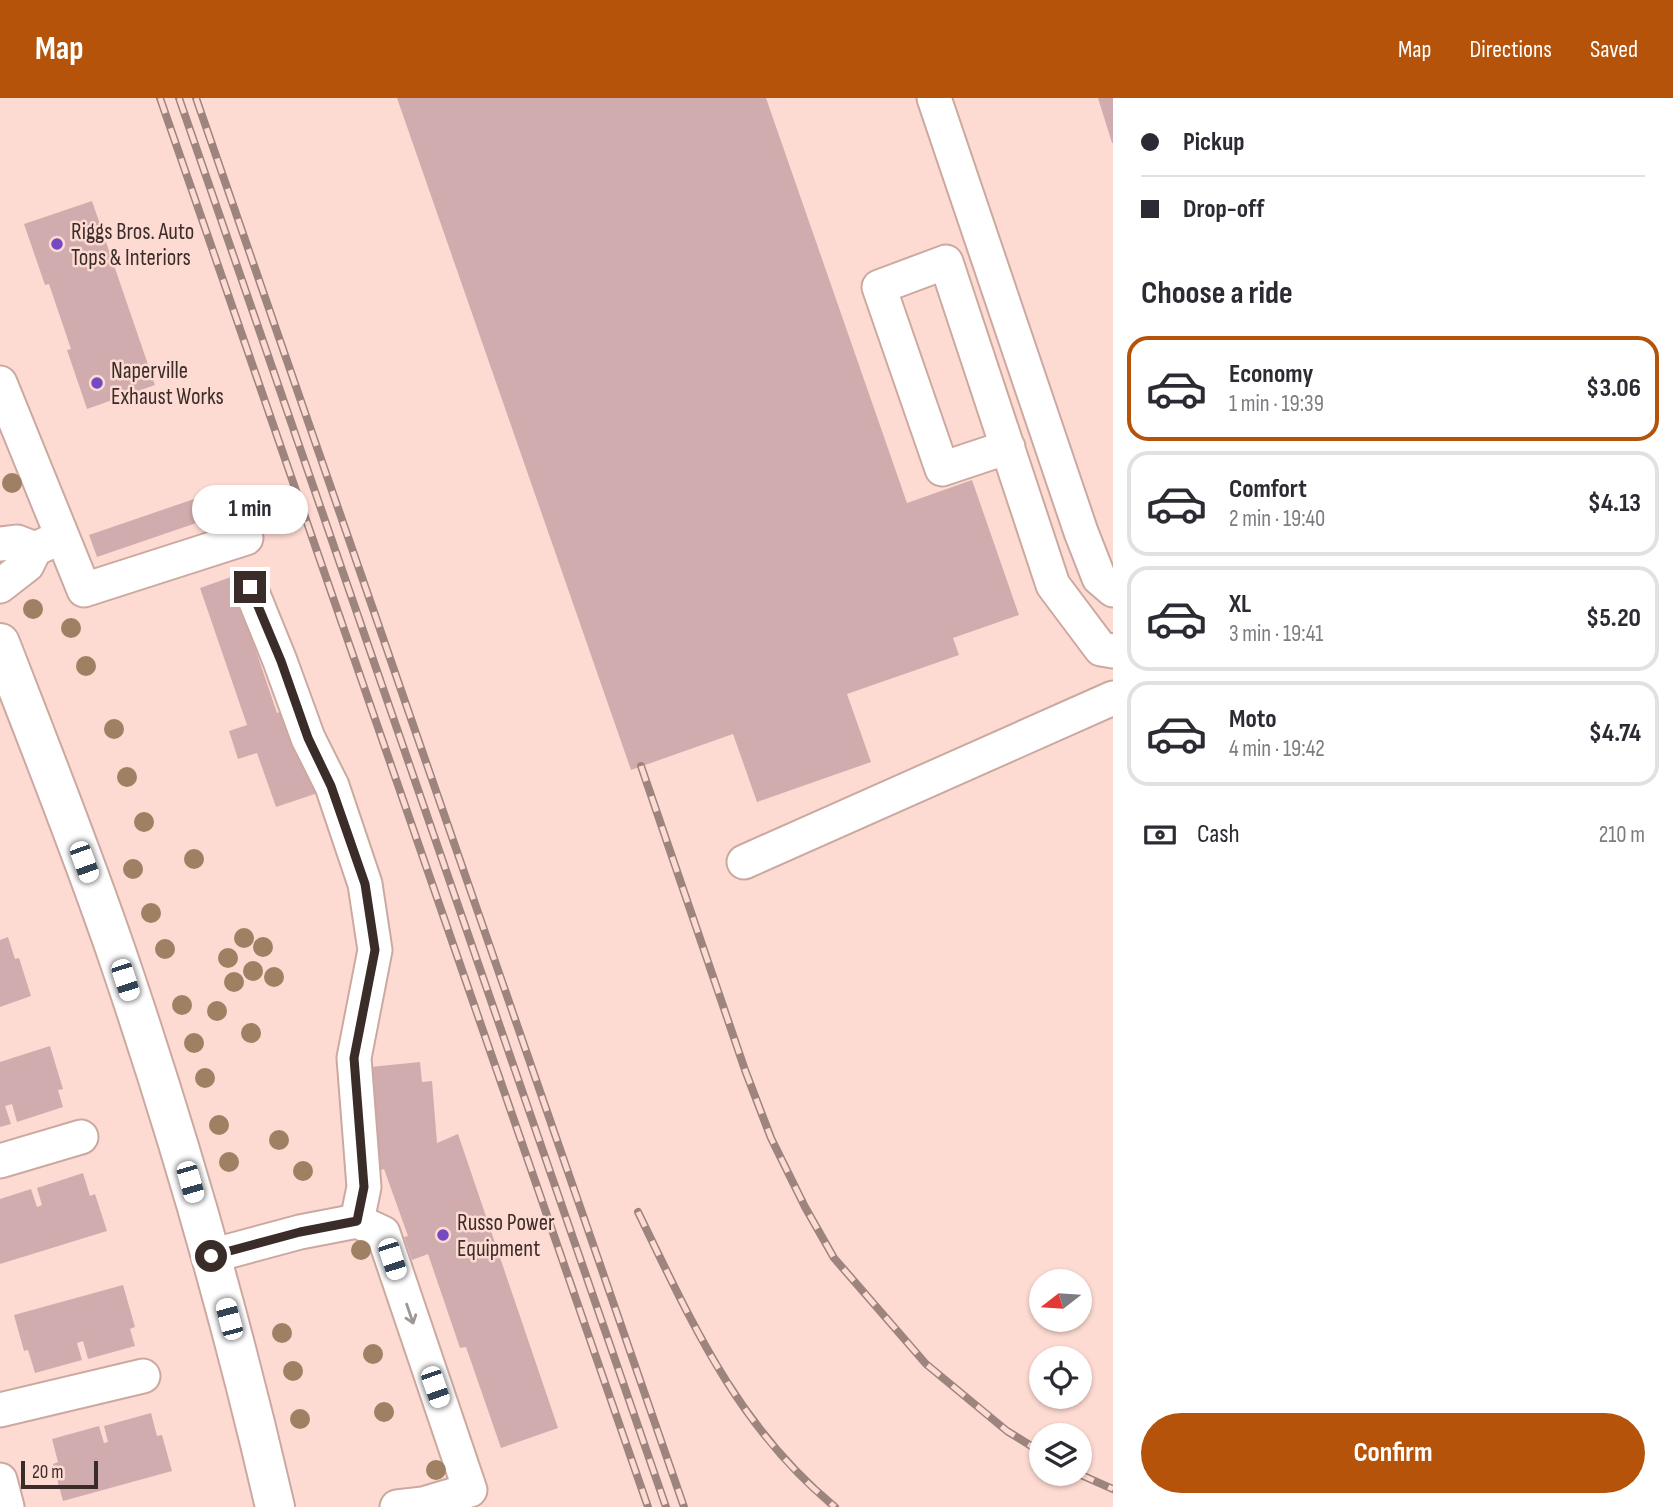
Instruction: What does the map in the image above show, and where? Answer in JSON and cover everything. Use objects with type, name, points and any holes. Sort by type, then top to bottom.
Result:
[{"type":"main road","points":[[0,643],[117,954],[182,1155],[240,1361],[275,1507]]},
{"type":"street","points":[[934,98],[1081,532],[1099,578],[1113,590]]},
{"type":"street","points":[[1008,447],[942,469],[878,287],[946,262],[1008,447],[1054,585],[1101,649],[1113,651]]},
{"type":"street","points":[[0,383],[48,543],[84,590],[246,538]]},
{"type":"street","points":[[0,544],[48,543]]},
{"type":"street","points":[[0,586],[27,565],[48,543]]},
{"type":"street","points":[[250,587],[281,661],[308,738],[331,786],[365,884],[375,950],[354,1058],[364,1187],[357,1221]]},
{"type":"street","points":[[744,862],[1113,698]]},
{"type":"street","points":[[0,1161],[81,1137]]},
{"type":"street","points":[[211,1256],[300,1232],[357,1221],[383,1233],[470,1490],[423,1504],[397,1507]]},
{"type":"street","points":[[0,1410],[143,1376]]},
{"type":"street","points":[[0,1480],[7,1507]]},
{"type":"building","points":[[397,98],[766,98],[907,503],[972,480],[1019,615],[953,638],[959,655],[847,694],[871,762],[757,802],[733,734],[631,770]]},
{"type":"building","points":[[1098,98],[1113,98],[1113,143],[1112,143]]},
{"type":"building","points":[[92,201],[155,385],[87,409],[67,350],[71,349],[49,284],[45,285],[24,224]]},
{"type":"building","points":[[232,486],[240,508],[97,557],[89,535]]},
{"type":"building","points":[[231,577],[277,713],[289,709],[318,793],[276,807],[257,753],[238,759],[229,731],[247,725],[200,588]]},
{"type":"building","points":[[8,937],[15,959],[19,958],[31,996],[0,1007],[0,940]]},
{"type":"building","points":[[50,1046],[63,1089],[58,1090],[63,1107],[17,1122],[12,1104],[5,1106],[11,1124],[0,1127],[0,1062]]},
{"type":"building","points":[[420,1062],[422,1082],[432,1081],[437,1143],[458,1134],[558,1428],[501,1448],[466,1347],[460,1348],[428,1254],[412,1260],[404,1237],[408,1236],[384,1169],[381,1170],[374,1154],[370,1067]]},
{"type":"building","points":[[83,1173],[90,1196],[95,1194],[107,1231],[0,1264],[0,1199],[31,1189],[37,1207],[42,1205],[37,1188]]},
{"type":"building","points":[[123,1285],[135,1327],[130,1329],[135,1346],[88,1359],[83,1341],[77,1343],[82,1360],[35,1373],[28,1350],[24,1351],[14,1315]]},
{"type":"building","points":[[151,1413],[157,1436],[162,1435],[172,1471],[63,1501],[53,1464],[58,1462],[52,1439],[99,1426],[104,1443],[108,1442],[104,1426]]},
{"type":"railway","points":[[160,98],[648,1507]]},
{"type":"railway","points":[[179,98],[666,1507]]},
{"type":"railway","points":[[196,98],[684,1507]]},
{"type":"railway","points":[[641,766],[745,1070],[771,1138],[834,1258],[926,1364],[1007,1431],[1029,1445]]},
{"type":"railway","points":[[638,1212],[698,1333],[744,1407],[770,1442],[801,1476],[835,1507]]},
{"type":"railway","points":[[1092,1480],[1113,1489]]},
{"type":"place","name":"Riggs Bros. Auto Tops & Interiors","points":[[57,244]]},
{"type":"place","name":"Naperville Exhaust Works","points":[[97,383]]},
{"type":"place","name":"Russo Power Equipment","points":[[443,1235]]},
{"type":"route","points":[[211,1256],[300,1232],[357,1221],[364,1187],[354,1058],[375,950],[365,884],[331,786],[308,738],[281,661],[250,587]]}]
